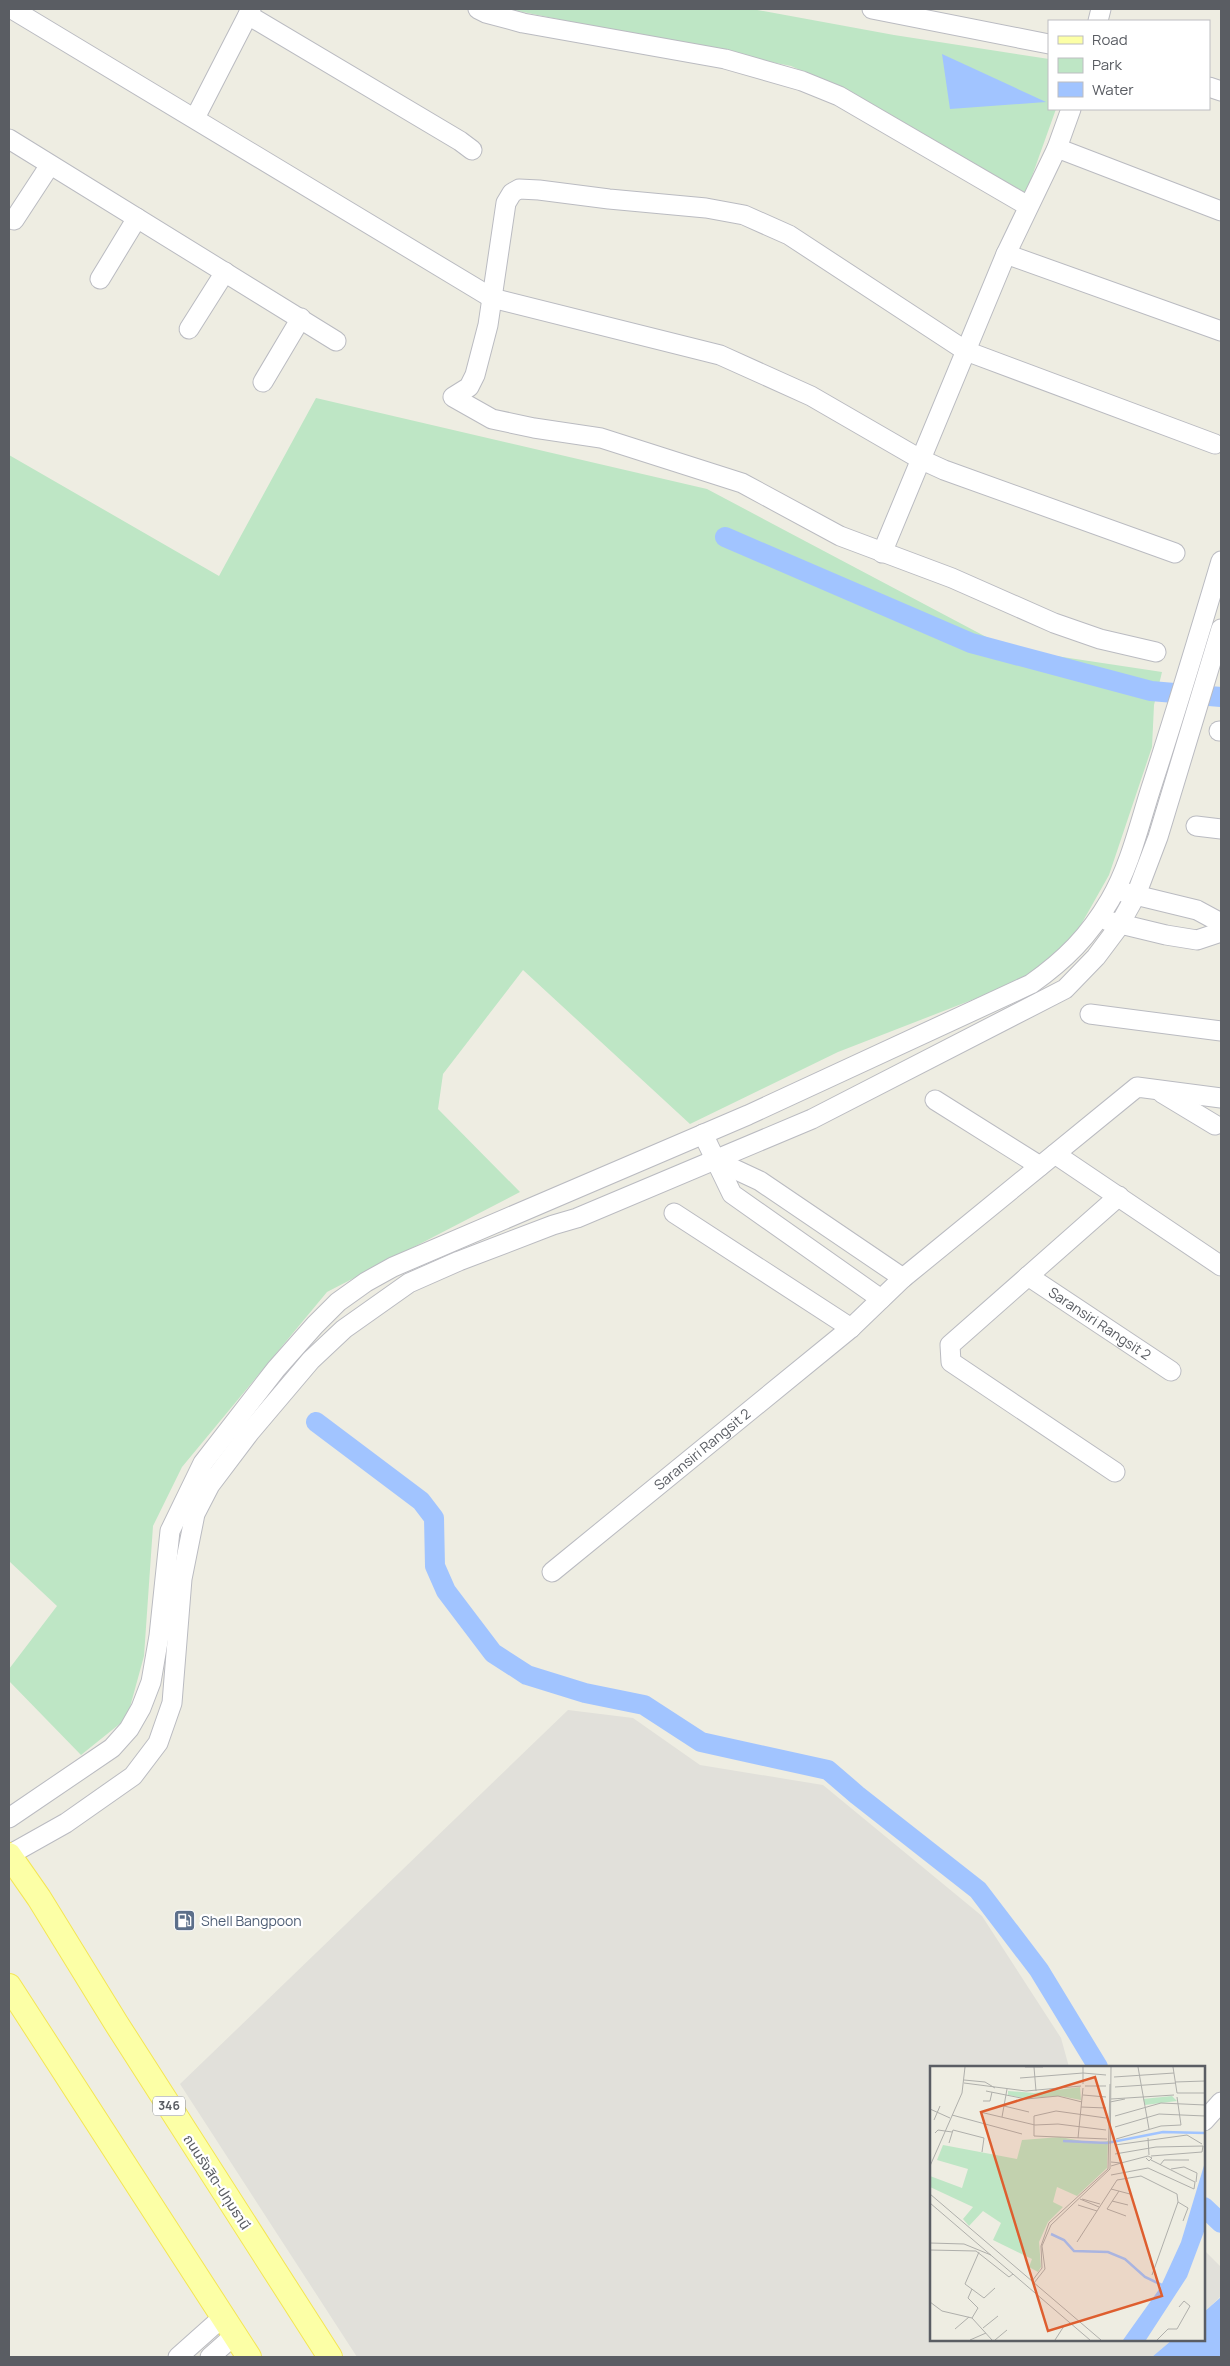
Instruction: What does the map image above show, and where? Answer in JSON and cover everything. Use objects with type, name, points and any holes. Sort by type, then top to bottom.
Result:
[{"type":"main road","name":"ถนนรังสิต-ปทุมธานี","points":[[16,1851],[39,1898],[121,2031],[330,2357]]},
{"type":"main road","points":[[9,1986],[249,2357]]},
{"type":"street","points":[[12,9],[492,298],[720,355],[811,396],[920,459],[1175,553]]},
{"type":"street","points":[[478,9],[523,23],[725,59],[802,81],[839,96],[1028,206]]},
{"type":"street","points":[[872,9],[1048,44]]},
{"type":"street","points":[[195,118],[250,12],[472,150]]},
{"type":"street","points":[[882,552],[1006,254],[1057,148],[1071,110]]},
{"type":"street","points":[[9,140],[336,341]]},
{"type":"street","points":[[1057,148],[1221,211]]},
{"type":"street","points":[[14,220],[50,165]]},
{"type":"street","points":[[1156,652],[1100,639],[1054,623],[952,578],[840,536],[742,483],[601,438],[534,428],[492,419],[453,397],[469,388],[475,376],[488,325],[506,203],[512,193],[519,189],[706,208],[744,215],[789,235],[966,351],[1215,444]]},
{"type":"street","points":[[100,279],[137,218]]},
{"type":"street","points":[[1006,254],[1221,331]]},
{"type":"street","points":[[189,329],[224,272]]},
{"type":"street","points":[[264,382],[301,318]]},
{"type":"street","points":[[1221,561],[1190,668],[1127,863],[1115,889],[1079,945],[1059,964],[1031,984],[703,1134],[393,1267],[366,1282],[338,1302],[276,1369],[203,1463],[183,1502],[170,1531],[151,1682],[141,1708],[129,1730],[112,1748],[10,1817],[16,1851],[66,1823],[133,1776],[158,1743],[172,1703],[177,1660],[182,1579],[195,1514],[210,1485],[250,1432],[310,1360],[344,1329],[409,1283],[459,1260],[577,1218],[812,1119],[1065,989],[1096,957],[1136,895],[1158,837],[1221,629]]},
{"type":"street","points":[[1196,826],[1221,829]]},
{"type":"street","points":[[1115,889],[1196,910],[1221,923]]},
{"type":"street","points":[[1098,917],[1166,935],[1197,940],[1221,932]]},
{"type":"street","points":[[1090,1014],[1221,1031]]},
{"type":"street","points":[[850,1068],[863,1093]]},
{"type":"street","name":"Saransiri Rangsit 2","points":[[552,1572],[851,1328],[903,1278],[1137,1087],[1218,1098],[1218,1127]]},
{"type":"street","name":"Saransiri Rangsit 2","points":[[1157,1090],[1218,1127]]},
{"type":"street","points":[[935,1100],[1040,1166]]},
{"type":"street","points":[[703,1134],[732,1194],[881,1299]]},
{"type":"street","points":[[1055,1154],[1221,1266]]},
{"type":"street","points":[[715,1160],[760,1181],[903,1278]]},
{"type":"street","points":[[557,1196],[577,1218]]},
{"type":"street","points":[[1115,1472],[951,1362],[950,1345],[1119,1196]]},
{"type":"street","points":[[674,1213],[851,1328]]},
{"type":"street","name":"Saransiri Rangsit 2","points":[[1028,1276],[1171,1371]]},
{"type":"street","points":[[155,1656],[177,1660]]},
{"type":"street","points":[[1205,2120],[1221,2102]]},
{"type":"street","points":[[178,2357],[230,2325]]},
{"type":"street","points":[[210,2357],[230,2325]]},
{"type":"shaded area","points":[[568,1710],[633,1718],[700,1765],[823,1785],[982,1916],[1061,2038],[1069,2066],[930,2066],[930,2341],[1171,2341],[1152,2357],[357,2357],[180,2084]]},
{"type":"shaded area","points":[[1205,2251],[1221,2267],[1221,2296],[1205,2311]]},
{"type":"green space","points":[[508,9],[752,9],[894,35],[1048,59],[1048,110],[1056,110],[1026,193],[824,81],[791,66]]},
{"type":"green space","points":[[316,398],[707,489],[1009,649],[1162,672],[1154,705],[1152,747],[1109,875],[1074,937],[1026,979],[838,1052],[690,1124],[523,970],[443,1074],[438,1109],[520,1192],[327,1292],[182,1467],[153,1526],[144,1656],[127,1718],[81,1755],[9,1681],[9,1669],[57,1606],[9,1561],[9,455],[219,576]]},
{"type":"water","points":[[942,54],[1046,102],[950,109]]},
{"type":"water","points":[[1221,2297],[1221,2357],[1152,2357],[1171,2341],[1205,2341],[1205,2311]]},
{"type":"waterway","points":[[725,537],[971,643],[1151,691],[1221,697]]},
{"type":"waterway","points":[[316,1422],[421,1501],[434,1518],[435,1566],[446,1591],[493,1653],[527,1675],[585,1693],[644,1705],[701,1742],[828,1770],[978,1890],[1039,1970],[1097,2066]]},
{"type":"waterway","points":[[1205,2208],[1221,2223]]},
{"type":"place","name":"Shell Bangpoon","points":[[185,1921]]}]
